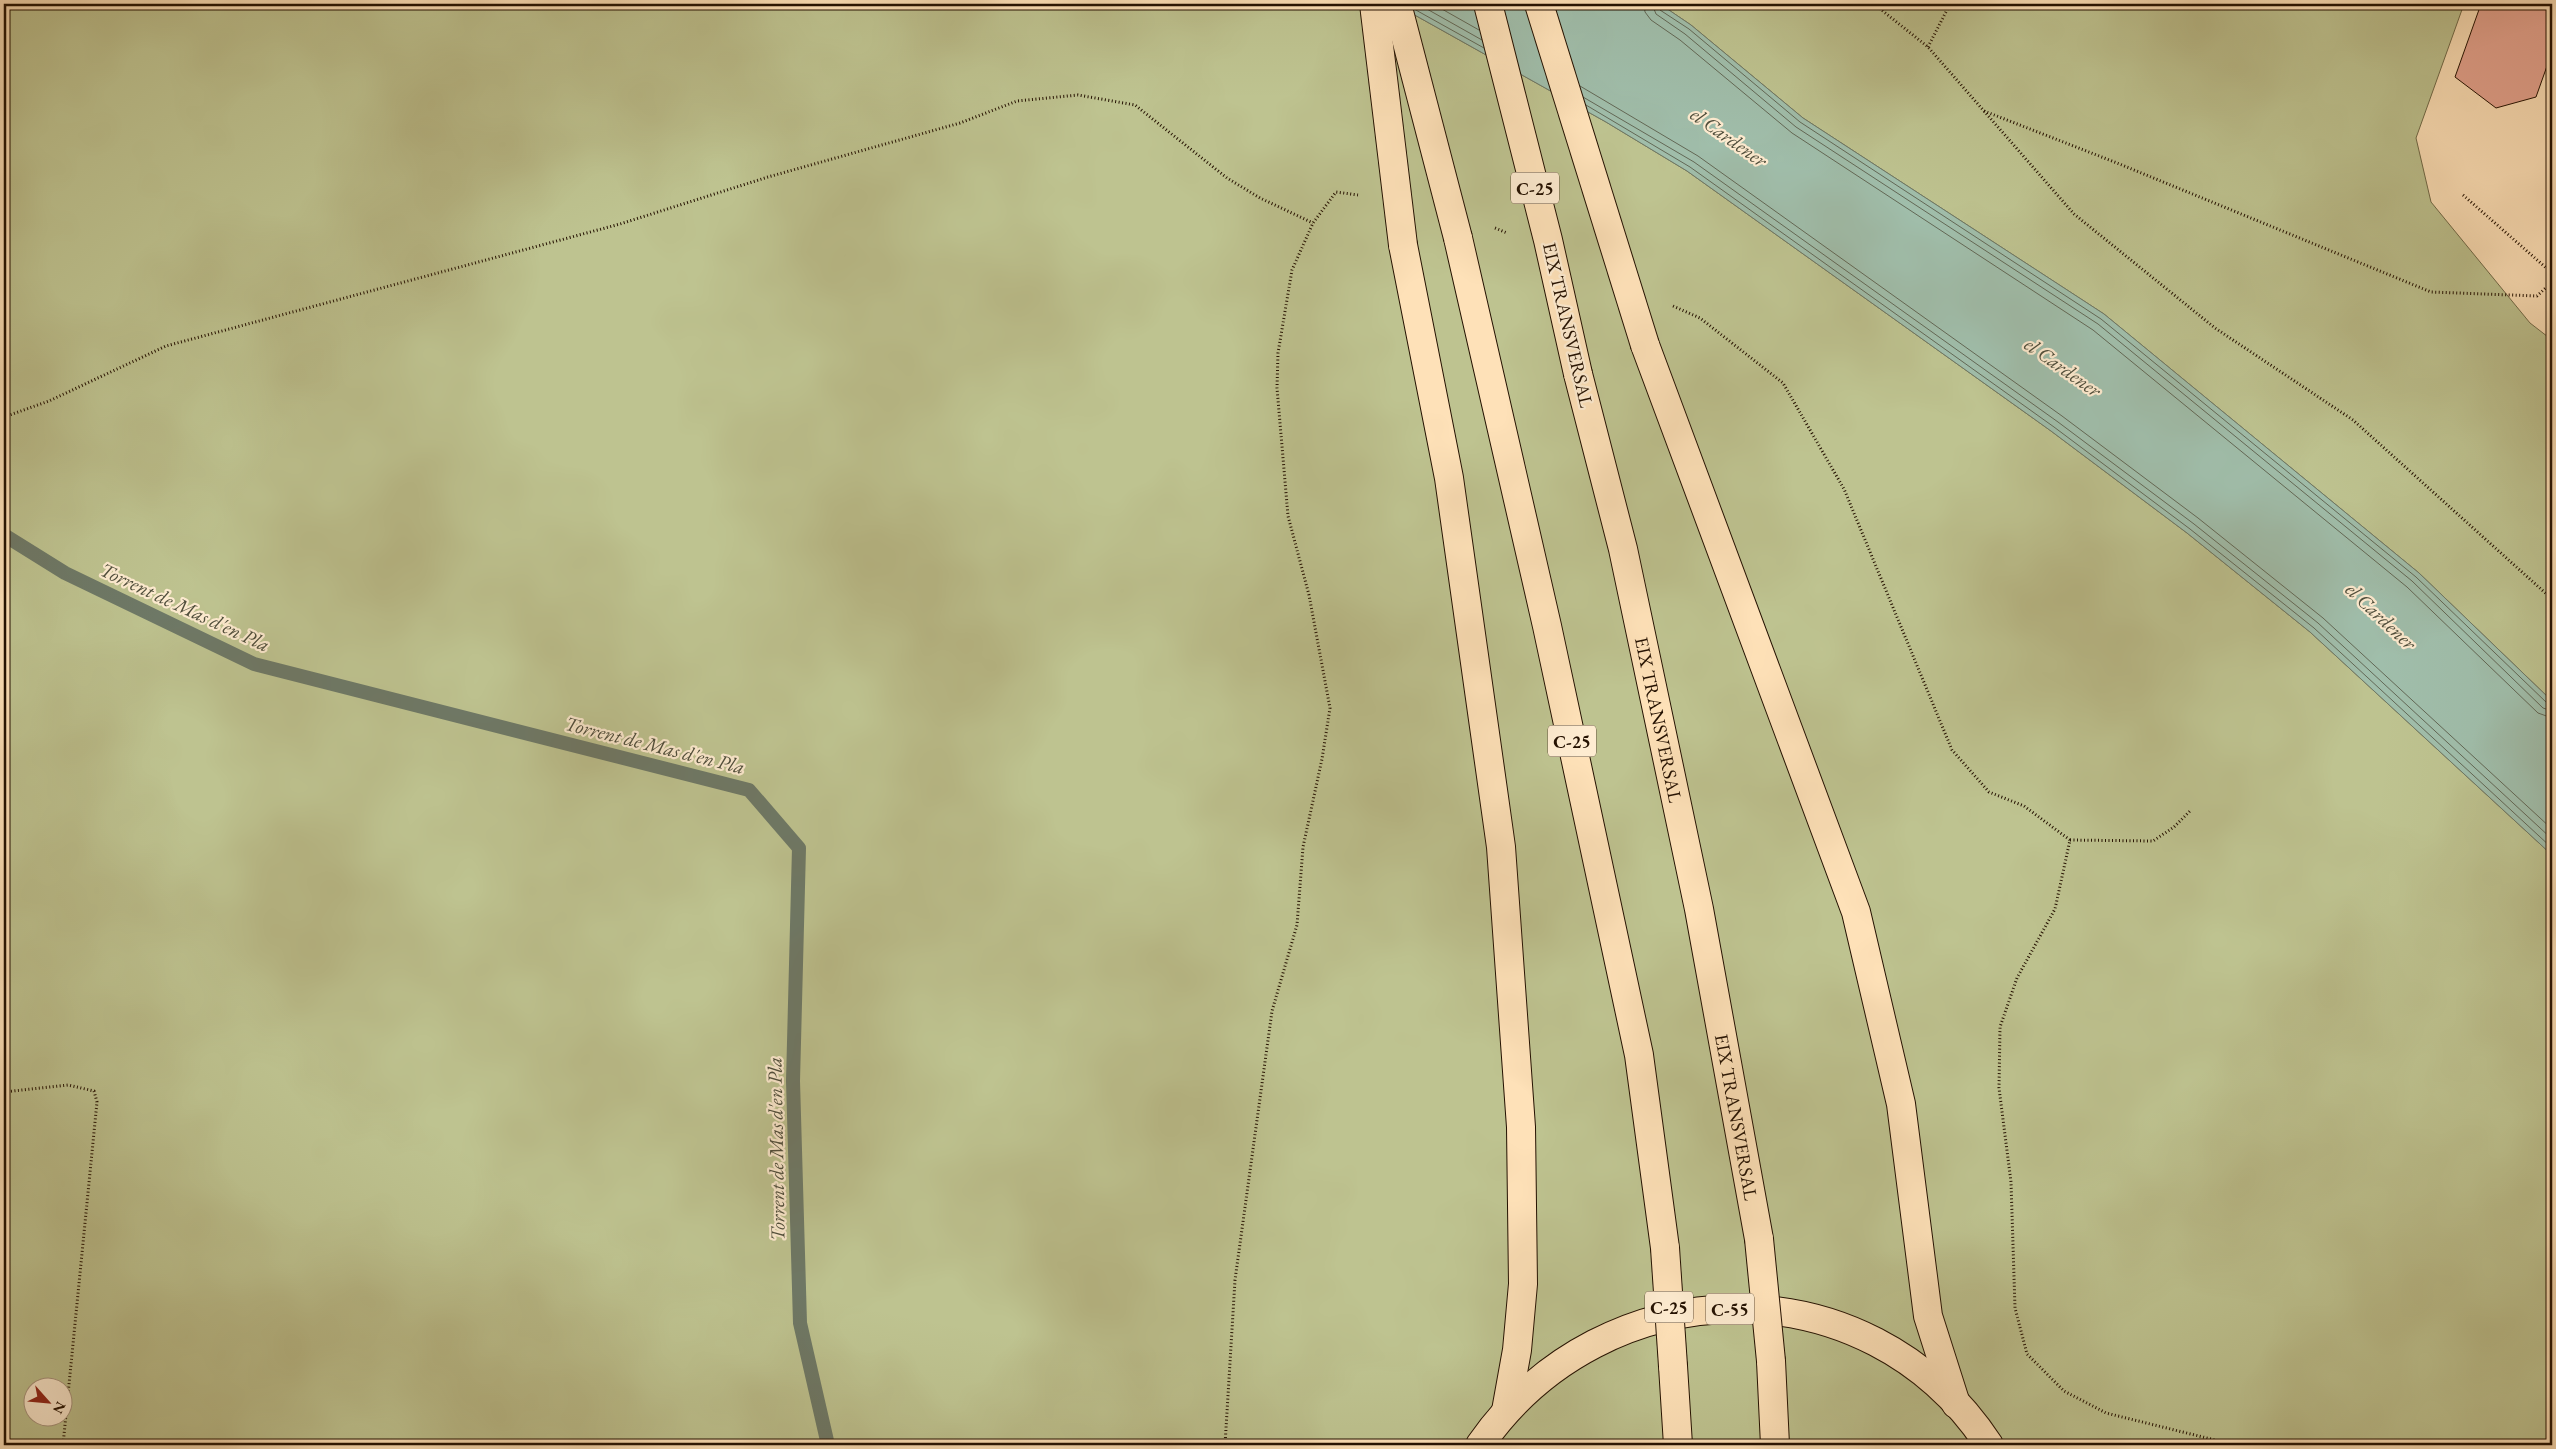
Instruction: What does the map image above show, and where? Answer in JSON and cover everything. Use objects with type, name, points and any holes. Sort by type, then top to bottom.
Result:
[{"type":"main road","points":[[1374,4],[1402,245],[1449,478],[1501,847],[1521,1127],[1523,1284],[1517,1350],[1506,1411]]},
{"type":"main road","name":"C-25","points":[[1397,4],[1458,238],[1547,626],[1639,1055],[1664,1248],[1678,1445]]},
{"type":"main road","name":"EIX TRANSVERSAL","points":[[1488,4],[1548,240],[1578,374],[1623,549],[1700,909],[1759,1239],[1771,1361],[1775,1445]]},
{"type":"main road","points":[[1539,4],[1645,344],[1856,912],[1901,1104],[1928,1316],[1956,1404]]},
{"type":"main road","name":"C-55","points":[[1480,1445],[1506,1411],[1546,1374],[1575,1353],[1607,1336],[1658,1318],[1694,1311],[1730,1308],[1793,1314],[1853,1332],[1886,1348],[1916,1368],[1956,1404],[1989,1445]]},
{"type":"path","points":[[1874,4],[1928,47],[2074,214],[2215,328],[2353,420],[2552,599]]},
{"type":"path","points":[[1928,47],[1950,4]]},
{"type":"path","points":[[4,417],[49,401],[166,346],[620,224],[768,177],[960,123],[1017,101],[1078,95],[1135,106],[1227,178],[1260,198],[1313,223]]},
{"type":"path","points":[[1983,111],[2117,163],[2431,292],[2537,296],[2552,282]]},
{"type":"path","points":[[1224,1445],[1235,1280],[1272,1011],[1297,925],[1303,847],[1322,759],[1330,708],[1309,595],[1288,516],[1277,388],[1278,353],[1292,270],[1313,223],[1336,192],[1364,195]]},
{"type":"path","points":[[2463,195],[2552,273]]},
{"type":"path","points":[[1491,227],[1509,234]]},
{"type":"path","points":[[1664,302],[1700,318],[1783,383],[1844,489],[1952,750],[1989,792],[2024,806],[2070,840],[2153,841],[2174,827],[2191,810]]},
{"type":"path","points":[[2070,840],[2055,909],[2017,978],[2000,1027],[1999,1088],[2011,1182],[2015,1308],[2027,1354],[2064,1392],[2106,1413],[2235,1445]]},
{"type":"path","points":[[4,1092],[68,1085],[94,1091],[97,1102],[63,1445]]},
{"type":"green space","points":[[4,4],[1395,4],[1606,122],[1687,171],[2051,431],[2187,533],[2310,632],[2552,855],[2552,1445],[4,1445]]},
{"type":"green space","points":[[1660,4],[2464,4],[2416,138],[2431,202],[2530,323],[2552,340],[2552,701],[2419,573],[2104,314],[1803,118],[1691,25]]},
{"type":"water","name":"el Cardener","points":[[1395,4],[1660,4],[1691,25],[1803,118],[2104,314],[2419,573],[2552,701],[2552,855],[2310,632],[2187,533],[2051,431],[1687,171],[1606,122]]},
{"type":"building","points":[[2481,4],[2552,4],[2552,52],[2536,97],[2496,108],[2455,77]]},
{"type":"waterway","name":"Torrent de Mas d'en Pla","points":[[4,535],[65,573],[254,664],[749,790],[799,848],[793,1081],[800,1323],[828,1445]]}]
